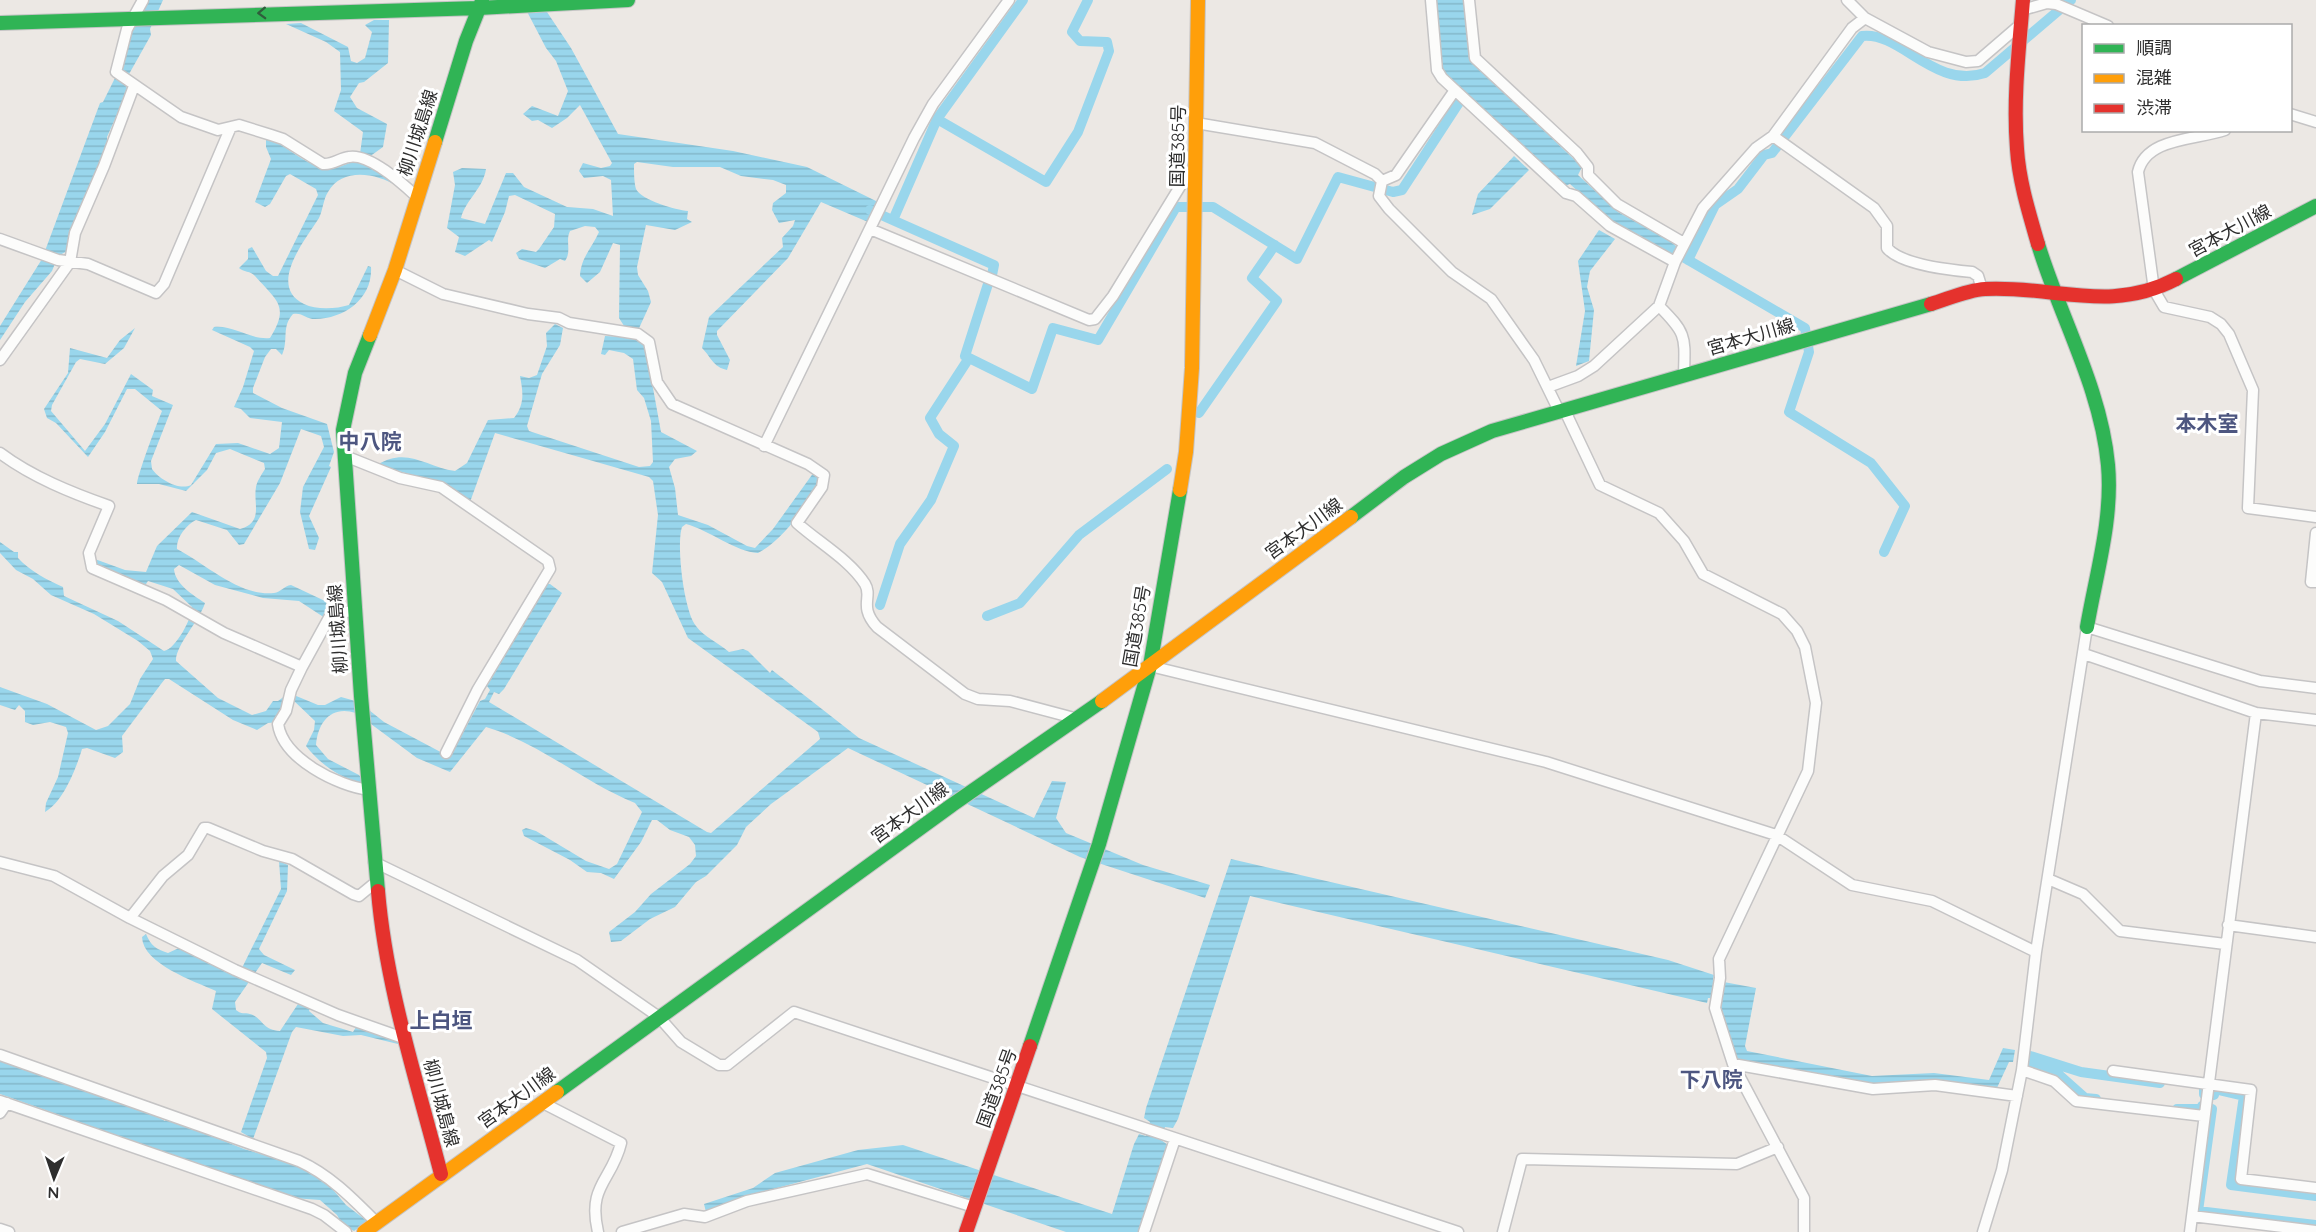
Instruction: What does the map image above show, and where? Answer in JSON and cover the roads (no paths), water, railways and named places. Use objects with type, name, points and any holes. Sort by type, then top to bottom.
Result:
[{"type":"main road","points":[[161,12],[295,0]]},
{"type":"main road","points":[[0,12],[139,9],[161,12],[389,10],[481,4],[523,6],[628,0]]},
{"type":"main road","name":"国道385号","points":[[966,1232],[1018,1086],[1099,844],[1150,666],[1186,452],[1192,368],[1196,218],[1198,0]]},
{"type":"main road","name":"柳川城島線","points":[[372,1227],[441,1174],[406,1039],[381,927],[374,862],[343,430],[355,373],[395,270],[481,4]]},
{"type":"main road","points":[[0,22],[139,9]]},
{"type":"main road","points":[[2022,16],[2017,155],[2055,295],[2084,369],[2103,437],[2108,465],[2107,504],[2087,627]]},
{"type":"main road","name":"宮本大川線","points":[[441,1174],[952,805],[1078,719],[1404,477],[1442,454],[1492,431],[1982,289],[2023,289],[2055,295],[2117,298],[2154,290],[2316,206]]},
{"type":"street","points":[[764,446],[880,207],[933,104],[1009,0]]},
{"type":"street","points":[[1431,0],[1437,70],[1455,90],[1566,193],[1576,196],[1610,226],[1679,253]]},
{"type":"street","points":[[1469,0],[1475,58],[1577,153],[1588,167],[1588,175],[1617,204],[1679,253]]},
{"type":"street","points":[[1847,0],[1865,18],[1928,52],[1966,62],[1978,61],[2022,16],[2047,3],[2056,4],[2103,24]]},
{"type":"street","points":[[139,9],[119,53],[116,72],[132,84],[181,117],[218,130],[230,129],[239,125],[283,139],[323,164],[347,157],[357,158],[393,176],[417,197]]},
{"type":"street","points":[[1548,387],[1578,376],[1594,366],[1659,306],[1679,253],[1712,196],[1756,148],[1779,141],[1852,28],[1865,18]]},
{"type":"street","points":[[0,360],[64,261],[105,166],[132,84]]},
{"type":"street","points":[[1380,188],[1396,175],[1455,90]]},
{"type":"street","points":[[2292,115],[2316,122]]},
{"type":"street","points":[[1196,123],[1315,143],[1358,164],[1380,188],[1389,209],[1452,272],[1491,299],[1521,339],[1563,412],[1600,485],[1659,513],[1684,541],[1703,574],[1782,614],[1802,640],[1816,704],[1809,771],[1776,835],[1719,959],[1720,978],[1715,1004],[1733,1064],[1804,1198],[1804,1232]]},
{"type":"street","points":[[0,239],[45,256],[88,264],[150,292],[160,290],[230,129]]},
{"type":"street","points":[[2217,132],[2156,148],[2140,162],[2138,172],[2154,290],[2164,307],[2210,317],[2221,324],[2229,334],[2253,390],[2248,508],[2316,517]]},
{"type":"street","points":[[1779,141],[1874,208],[1885,220],[1887,248],[1896,256],[1918,263],[1972,272],[1978,276],[1982,289]]},
{"type":"street","points":[[871,227],[1089,320],[1095,319],[1113,296],[1187,175],[1195,175]]},
{"type":"street","points":[[395,270],[454,297],[528,314],[559,318],[569,323],[639,334],[649,342],[657,382],[660,390],[672,404],[808,464],[824,476],[822,487],[797,523],[858,574],[867,587],[868,617],[877,627],[965,694],[978,699],[1010,701],[1078,719]]},
{"type":"street","points":[[1659,306],[1679,326],[1684,335],[1684,375]]},
{"type":"street","points":[[0,453],[36,474],[109,506],[89,553],[92,567],[166,600],[224,633],[302,667]]},
{"type":"street","points":[[345,456],[400,478],[441,487],[548,561],[550,569],[478,689],[446,753]]},
{"type":"street","points":[[2316,533],[2311,582],[2316,582]]},
{"type":"street","points":[[355,610],[330,616],[302,667],[291,690],[286,711],[278,724],[279,732],[287,743],[311,766],[341,784],[369,790]]},
{"type":"street","points":[[1983,1232],[2002,1170],[2022,1070],[2036,952],[2087,627],[2260,681],[2316,688]]},
{"type":"street","points":[[2084,654],[2256,713],[2316,720]]},
{"type":"street","points":[[1150,666],[1215,684],[1331,708],[1546,762],[1776,835],[1852,885],[1932,901],[2036,952]]},
{"type":"street","points":[[2190,1232],[2256,713]]},
{"type":"street","points":[[130,918],[163,876],[188,855],[204,828],[263,851],[292,859],[359,896],[376,882]]},
{"type":"street","points":[[0,862],[54,876],[130,918],[338,1015],[406,1039]]},
{"type":"street","points":[[374,862],[578,960],[659,1017],[681,1042],[719,1065],[727,1065],[794,1012],[1458,1232]]},
{"type":"street","points":[[2048,879],[2082,894],[2120,931],[2225,944]]},
{"type":"street","points":[[2228,925],[2316,937]]},
{"type":"street","points":[[0,1055],[308,1165],[342,1188],[372,1227]]},
{"type":"street","points":[[1733,1064],[1873,1089],[1935,1085],[2017,1096]]},
{"type":"street","points":[[2022,1070],[2054,1081],[2076,1101],[2205,1113]]},
{"type":"street","points":[[2113,1071],[2210,1087],[2251,1090],[2241,1179],[2316,1188]]},
{"type":"street","points":[[0,1113],[3,1102],[312,1209],[346,1232]]},
{"type":"street","points":[[541,1102],[621,1143],[619,1153],[601,1183],[596,1200],[594,1214],[598,1232]]},
{"type":"street","points":[[1144,1232],[1173,1138]]},
{"type":"street","points":[[1503,1232],[1522,1160],[1737,1164],[1778,1147]]},
{"type":"street","points":[[622,1232],[684,1214],[705,1217],[747,1201],[867,1174],[974,1207]]},
{"type":"street","points":[[2192,1216],[2316,1231]]},
{"type":"street","points":[[0,1229],[9,1232]]},
{"type":"water","points":[[145,0],[163,0],[150,29],[151,35],[124,83],[128,90],[107,137],[108,150],[71,249],[58,256],[52,271],[25,302],[0,340],[0,326],[42,259],[100,103],[103,102],[116,76],[127,40]]},
{"type":"water","points":[[521,0],[539,0],[571,48],[618,134],[733,151],[807,167],[878,202],[868,222],[821,202],[788,258],[717,331],[730,360],[727,370],[715,364],[702,348],[709,317],[783,247],[782,238],[793,226],[795,220],[779,223],[772,210],[773,203],[786,193],[786,185],[773,180],[741,176],[720,167],[673,167],[637,162],[634,164],[635,186],[639,193],[659,204],[688,211],[687,219],[692,222],[675,230],[646,225],[637,267],[638,275],[648,291],[651,302],[635,337],[645,344],[661,432],[697,451],[691,456],[675,459],[669,467],[675,488],[678,515],[708,525],[755,548],[773,529],[814,472],[820,481],[786,530],[758,553],[741,549],[695,527],[686,524],[682,527],[680,548],[682,578],[688,607],[696,626],[729,652],[743,649],[748,651],[770,673],[772,670],[859,738],[1034,818],[1052,781],[1066,782],[1056,818],[1066,833],[1143,865],[1210,885],[1205,898],[1080,857],[848,748],[771,804],[746,827],[737,845],[706,876],[696,882],[675,907],[650,919],[621,941],[611,942],[609,932],[635,912],[651,894],[690,864],[696,856],[695,845],[689,837],[670,830],[657,820],[652,820],[641,842],[614,879],[601,873],[587,872],[570,860],[524,836],[522,830],[526,828],[536,831],[586,861],[609,869],[617,864],[642,812],[635,803],[597,785],[525,743],[486,727],[450,772],[417,758],[356,713],[340,711],[333,713],[323,722],[316,745],[328,759],[359,775],[362,779],[360,784],[330,769],[306,746],[314,730],[315,721],[293,700],[277,722],[268,723],[257,730],[233,720],[169,679],[165,679],[122,736],[123,752],[115,758],[87,748],[82,749],[63,793],[58,801],[45,812],[46,803],[58,777],[68,733],[66,727],[50,722],[33,725],[25,722],[25,711],[19,705],[15,710],[0,705],[0,687],[47,704],[96,730],[108,726],[130,704],[140,679],[153,659],[150,651],[138,641],[94,614],[51,595],[33,579],[16,570],[0,553],[0,542],[14,552],[18,552],[18,558],[33,571],[63,587],[64,596],[118,621],[164,651],[173,645],[182,632],[192,607],[173,589],[148,581],[144,587],[97,565],[92,558],[125,570],[146,572],[157,546],[192,512],[240,529],[252,522],[255,517],[256,487],[265,469],[264,463],[230,449],[216,453],[207,470],[186,491],[159,484],[137,484],[162,411],[135,389],[127,389],[105,432],[88,457],[56,423],[47,418],[44,409],[68,373],[70,348],[107,358],[120,340],[135,328],[124,348],[105,364],[80,359],[76,362],[52,405],[51,411],[85,451],[105,424],[131,374],[153,390],[152,396],[173,405],[151,461],[155,473],[170,483],[181,486],[191,485],[216,444],[238,443],[270,454],[279,448],[282,422],[250,418],[241,409],[234,407],[254,351],[212,330],[214,327],[221,327],[256,337],[270,338],[279,318],[278,304],[253,274],[239,268],[248,259],[248,249],[252,247],[266,271],[273,276],[278,276],[318,195],[316,189],[290,174],[286,176],[270,204],[265,207],[255,202],[271,159],[266,147],[266,137],[314,165],[332,168],[359,161],[363,132],[334,111],[341,90],[340,52],[326,42],[286,24],[301,23],[348,47],[351,61],[357,63],[365,58],[372,32],[365,25],[374,20],[389,20],[388,63],[364,82],[359,83],[350,97],[357,108],[387,124],[383,147],[369,157],[378,171],[397,186],[379,178],[360,175],[342,179],[328,192],[319,218],[292,263],[289,286],[293,296],[304,304],[314,307],[349,305],[368,266],[371,267],[367,288],[355,305],[337,315],[315,319],[293,314],[287,324],[282,355],[276,349],[271,349],[265,357],[253,388],[253,393],[282,408],[327,424],[334,452],[329,466],[331,467],[309,516],[319,538],[315,550],[309,549],[300,512],[303,487],[324,447],[321,436],[301,429],[280,483],[244,544],[239,545],[227,530],[196,520],[182,532],[177,549],[236,585],[261,593],[274,593],[291,585],[325,601],[331,612],[325,618],[299,601],[263,598],[215,585],[179,565],[174,569],[178,580],[185,589],[205,603],[179,648],[176,661],[218,698],[252,715],[266,711],[273,701],[278,701],[289,693],[318,705],[325,705],[341,697],[359,702],[384,722],[450,757],[480,701],[485,699],[490,690],[487,686],[547,584],[550,584],[562,593],[504,689],[499,694],[494,692],[489,702],[707,832],[711,833],[820,739],[818,732],[688,638],[662,582],[652,573],[658,515],[653,481],[649,477],[495,433],[470,502],[448,485],[377,465],[398,457],[407,457],[455,471],[467,463],[488,420],[514,418],[518,413],[522,398],[520,376],[529,378],[537,375],[547,346],[546,333],[555,324],[563,328],[560,345],[542,374],[527,426],[529,431],[639,467],[650,466],[653,462],[651,421],[644,398],[637,390],[633,359],[624,353],[609,350],[605,355],[601,354],[605,336],[625,337],[626,329],[619,318],[620,245],[613,243],[600,272],[587,283],[580,276],[581,269],[599,232],[595,227],[585,226],[570,231],[568,254],[565,261],[560,259],[545,268],[519,259],[516,253],[522,249],[536,252],[539,249],[554,227],[555,214],[515,195],[509,196],[492,242],[489,240],[465,256],[455,252],[459,237],[447,228],[455,185],[453,172],[462,168],[486,169],[482,182],[461,218],[485,224],[506,173],[513,173],[524,187],[567,207],[593,209],[613,216],[611,180],[603,176],[584,178],[579,171],[583,163],[601,168],[610,166],[612,163],[580,105],[552,128],[538,120],[532,121],[523,114],[532,106],[558,116],[568,91],[556,61],[546,48]]},
{"type":"water","points":[[1435,0],[1464,0],[1469,59],[1582,167],[1578,175],[1618,212],[1670,241],[1678,248],[1674,255],[1665,253],[1608,219],[1570,184],[1565,186],[1443,71]]},
{"type":"water","points":[[1514,156],[1529,170],[1490,209],[1472,215],[1478,194]]},
{"type":"water","points":[[1599,230],[1615,239],[1590,271],[1587,287],[1594,310],[1589,361],[1576,366],[1585,311],[1578,261]]},
{"type":"water","points":[[1231,859],[1668,960],[1714,975],[1713,980],[1756,988],[1745,1046],[1747,1051],[1872,1076],[1934,1073],[1989,1080],[2003,1048],[2015,1050],[2013,1062],[2009,1062],[1996,1090],[1872,1085],[1736,1060],[1721,1008],[1722,999],[1708,998],[1707,1003],[1250,896],[1178,1119],[1173,1128],[1165,1127],[1161,1140],[1168,1145],[1140,1232],[1066,1232],[867,1164],[758,1193],[706,1212],[704,1204],[753,1188],[775,1173],[858,1150],[903,1145],[1112,1214],[1134,1144],[1139,1134],[1146,1136],[1150,1122],[1144,1118],[1146,1108]]},
{"type":"water","points":[[279,861],[288,865],[287,891],[259,949],[264,955],[295,970],[291,975],[262,963],[235,1002],[236,1010],[248,1013],[258,1018],[266,1026],[280,1031],[298,1004],[310,1008],[309,1011],[323,1023],[353,1032],[356,1027],[402,1043],[402,1045],[361,1035],[343,1036],[296,1027],[292,1032],[253,1139],[241,1132],[267,1058],[266,1052],[212,1009],[216,991],[183,977],[160,963],[145,947],[142,937],[146,934],[152,944],[164,952],[168,953],[179,948],[238,976],[281,889]]},
{"type":"water","points":[[0,1059],[146,1111],[165,1121],[167,1118],[244,1149],[295,1164],[329,1185],[346,1205],[367,1221],[354,1231],[342,1224],[337,1215],[320,1200],[293,1198],[0,1094]]},
{"type":"waterway","points":[[893,220],[937,119],[1023,0]]},
{"type":"waterway","points":[[937,119],[1046,182],[1078,132],[1109,51],[1107,42],[1080,41],[1072,32],[1088,0]]},
{"type":"waterway","points":[[1688,260],[1715,205],[1738,189],[1764,155],[1772,153],[1862,36],[1876,37],[1890,42],[1950,74],[1967,76],[1985,73],[2071,0]]},
{"type":"waterway","points":[[988,284],[965,356],[1032,389],[1053,328],[1098,340],[1176,207],[1213,207],[1297,259],[1338,177],[1393,192],[1402,190],[1460,101]]},
{"type":"waterway","points":[[870,210],[994,265],[992,275]]},
{"type":"waterway","points":[[1199,413],[1277,301],[1252,278],[1275,245]]},
{"type":"waterway","points":[[1671,250],[1805,328],[1809,352],[1789,412],[1871,463],[1905,506],[1884,552]]},
{"type":"waterway","points":[[880,605],[900,544],[931,500],[954,446],[939,434],[930,418],[969,358]]},
{"type":"waterway","points":[[987,616],[1020,603],[1079,535],[1167,469]]},
{"type":"waterway","points":[[2096,1099],[2085,1098],[2058,1074],[2025,1064],[2027,1055],[2081,1072],[2160,1083]]},
{"type":"waterway","points":[[2204,1089],[2204,1094],[2214,1095],[2214,1089],[2244,1096],[2231,1185],[2316,1196]]},
{"type":"waterway","points":[[2177,1109],[2201,1109],[2202,1106],[2212,1109],[2198,1211],[2316,1225]]},
{"type":"district","name":"本木室","points":[[2207,424]]},
{"type":"district","name":"中八院","points":[[370,442]]},
{"type":"district","name":"上白垣","points":[[441,1021]]},
{"type":"district","name":"下八院","points":[[1711,1080]]}]
